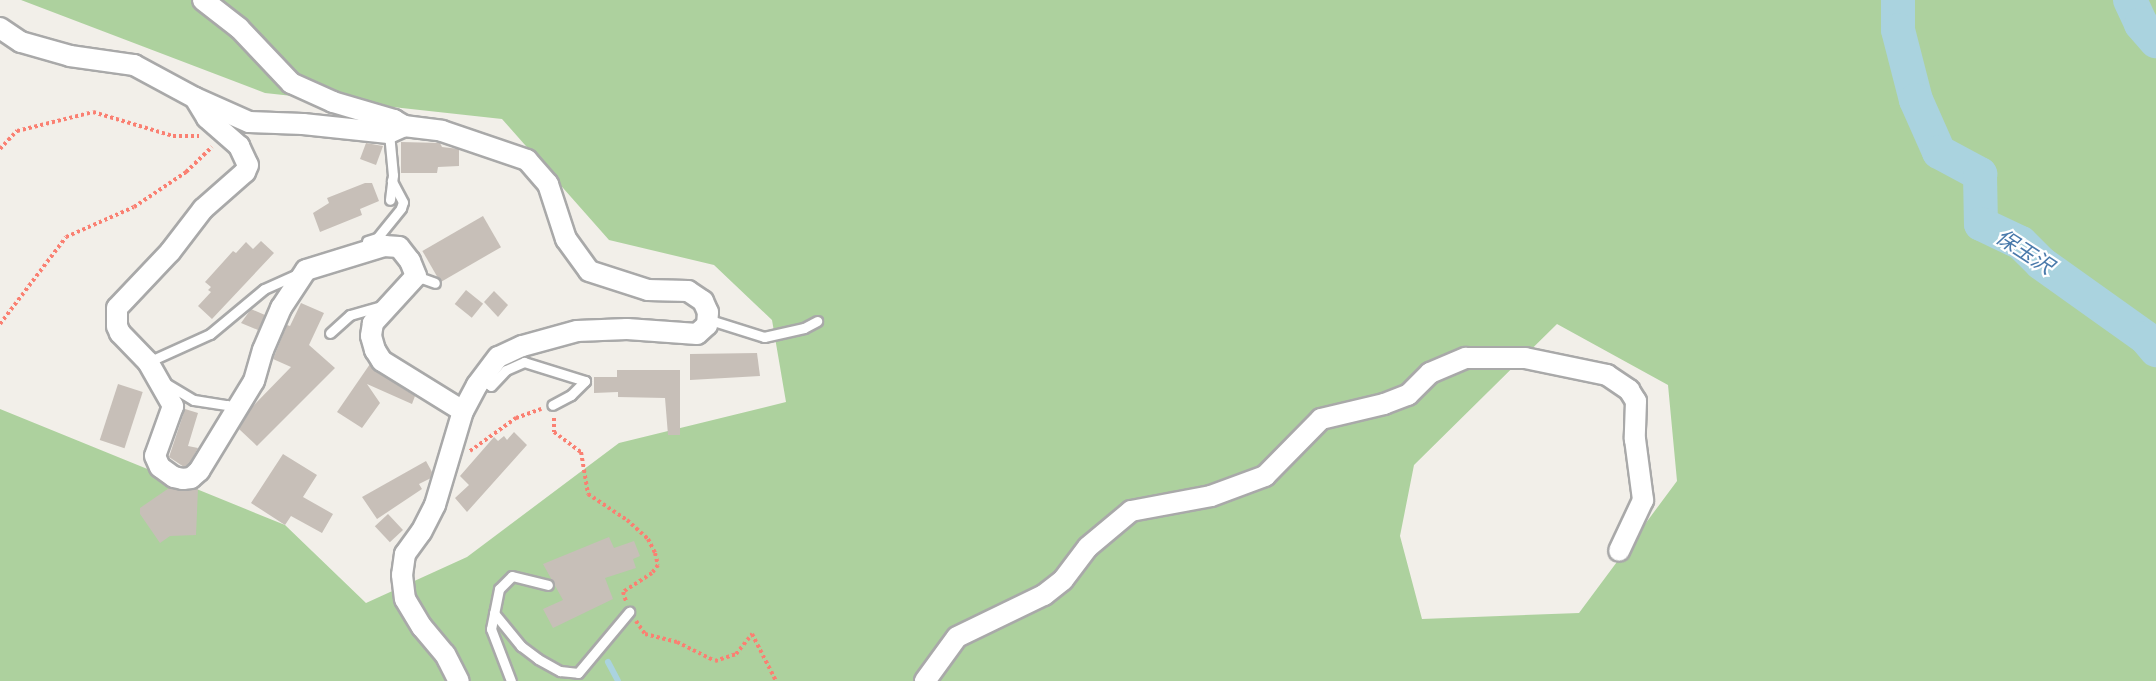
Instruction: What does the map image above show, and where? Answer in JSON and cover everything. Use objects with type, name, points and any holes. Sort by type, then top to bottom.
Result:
[{"type":"street","points":[[203,0],[239,28],[291,84],[333,102],[394,120],[396,130]]},
{"type":"street","points":[[0,28],[21,42],[70,56],[134,65],[195,98],[249,122],[442,131],[527,160],[548,184],[566,239],[589,271],[648,290],[688,291],[703,301],[708,312],[707,325],[697,334],[627,329],[577,331],[522,346],[498,357],[482,379],[463,411],[447,471],[421,532],[405,554],[402,575],[405,599],[422,627],[446,654],[459,681]]},
{"type":"street","points":[[195,98],[207,118],[227,135],[246,158],[248,165],[244,172],[203,208],[170,252],[117,308],[117,326],[120,333],[148,362],[173,406],[155,456],[160,466],[174,477],[191,478],[199,471],[254,381],[262,350],[281,308],[306,270],[384,246],[399,247],[410,261],[416,276],[399,297],[390,303],[373,322],[371,336],[382,361],[463,411]]},
{"type":"street","points":[[925,681],[957,637],[1044,595],[1063,580],[1088,547],[1131,511],[1211,496],[1265,476],[1321,419],[1384,404],[1408,394],[1430,373],[1466,358],[1525,358],[1607,375],[1629,390],[1636,401],[1635,439],[1643,500],[1619,551]]},
{"type":"lane","points":[[390,200],[396,130]]},
{"type":"lane","points":[[348,257],[348,247],[377,238],[401,208],[403,202],[392,181]]},
{"type":"lane","points":[[148,362],[210,333],[264,289],[306,270]]},
{"type":"lane","points":[[416,276],[435,283]]},
{"type":"lane","points":[[330,333],[350,315],[390,303]]},
{"type":"lane","points":[[707,319],[764,337],[804,328],[817,321]]},
{"type":"lane","points":[[482,379],[491,386],[506,370],[524,362],[585,381],[571,395],[552,405]]},
{"type":"lane","points":[[160,380],[194,400],[227,405],[236,413]]},
{"type":"lane","points":[[511,681],[491,629],[499,589],[512,576],[548,585]]},
{"type":"lane","points":[[494,613],[521,646],[538,659],[560,671],[578,673],[629,612]]},
{"type":"path","points":[[0,150],[17,131],[93,112],[173,136],[227,135]]},
{"type":"path","points":[[0,324],[66,237],[134,207],[186,172],[227,135]]},
{"type":"path","points":[[447,471],[485,439],[516,418],[552,405],[557,411],[553,419],[555,432],[581,452],[588,494],[627,520],[648,539],[655,552],[658,565],[652,573],[623,592],[629,612],[645,634],[677,642],[715,661],[736,654],[752,634],[776,681]]},
{"type":"green space","points":[[21,0],[2156,0],[2156,681],[0,681],[0,409],[285,525],[366,603],[467,557],[619,443],[786,402],[772,320],[714,265],[609,240],[502,119],[265,93]],"holes":[[[1557,324],[1668,385],[1677,481],[1579,613],[1422,619],[1400,536],[1414,465]]]},
{"type":"building","points":[[401,142],[440,143],[442,147],[459,149],[459,166],[438,167],[437,173],[401,173]]},
{"type":"building","points":[[366,143],[383,146],[376,165],[360,159]]},
{"type":"building","points":[[365,183],[372,183],[379,201],[360,209],[362,215],[320,232],[313,213],[329,203],[327,198]]},
{"type":"building","points":[[483,216],[501,247],[440,282],[422,251]]},
{"type":"building","points":[[261,241],[274,253],[212,319],[198,306],[211,292],[208,290],[211,287],[205,282],[233,251],[236,253],[246,242],[253,249]]},
{"type":"building","points":[[466,290],[483,304],[472,318],[455,304]]},
{"type":"building","points":[[494,291],[508,305],[498,317],[484,302]]},
{"type":"building","points":[[301,303],[324,313],[309,345],[335,368],[257,446],[239,429],[252,407],[291,367],[273,359],[287,325],[290,326]]},
{"type":"building","points":[[251,309],[265,315],[252,344],[258,330],[241,323]]},
{"type":"building","points":[[757,353],[760,376],[690,380],[690,354]]},
{"type":"building","points":[[370,364],[376,371],[415,396],[412,404],[367,384],[380,403],[362,428],[337,412]]},
{"type":"building","points":[[617,370],[680,370],[680,435],[668,435],[665,398],[618,397],[618,392],[594,393],[594,377],[617,377]]},
{"type":"building","points":[[118,384],[143,392],[124,448],[100,440]]},
{"type":"building","points":[[185,409],[198,413],[188,446],[198,448],[190,463],[184,467],[169,457]]},
{"type":"building","points":[[514,432],[527,445],[467,512],[455,498],[469,485],[460,476],[494,437],[498,441],[504,436],[507,440]]},
{"type":"building","points":[[283,454],[317,475],[303,497],[333,514],[322,533],[291,516],[285,525],[251,503]]},
{"type":"building","points":[[426,461],[432,472],[431,478],[419,484],[422,489],[377,519],[362,497]]},
{"type":"building","points":[[169,488],[181,491],[198,489],[196,535],[170,536],[160,543],[140,514],[140,508]]},
{"type":"building","points":[[388,514],[403,530],[390,542],[375,526]]},
{"type":"building","points":[[609,537],[614,548],[634,541],[640,556],[633,559],[636,568],[605,578],[613,599],[553,628],[543,609],[563,600],[543,564]]},
{"type":"waterway","name":"保玉沢","points":[[1898,0],[1898,30],[1916,100],[1939,152],[1980,174],[1981,224],[2021,243],[2041,263],[2146,338],[2156,350]]},
{"type":"waterway","points":[[2130,0],[2141,24],[2156,41]]},
{"type":"waterway","points":[[608,662],[618,681]]}]
